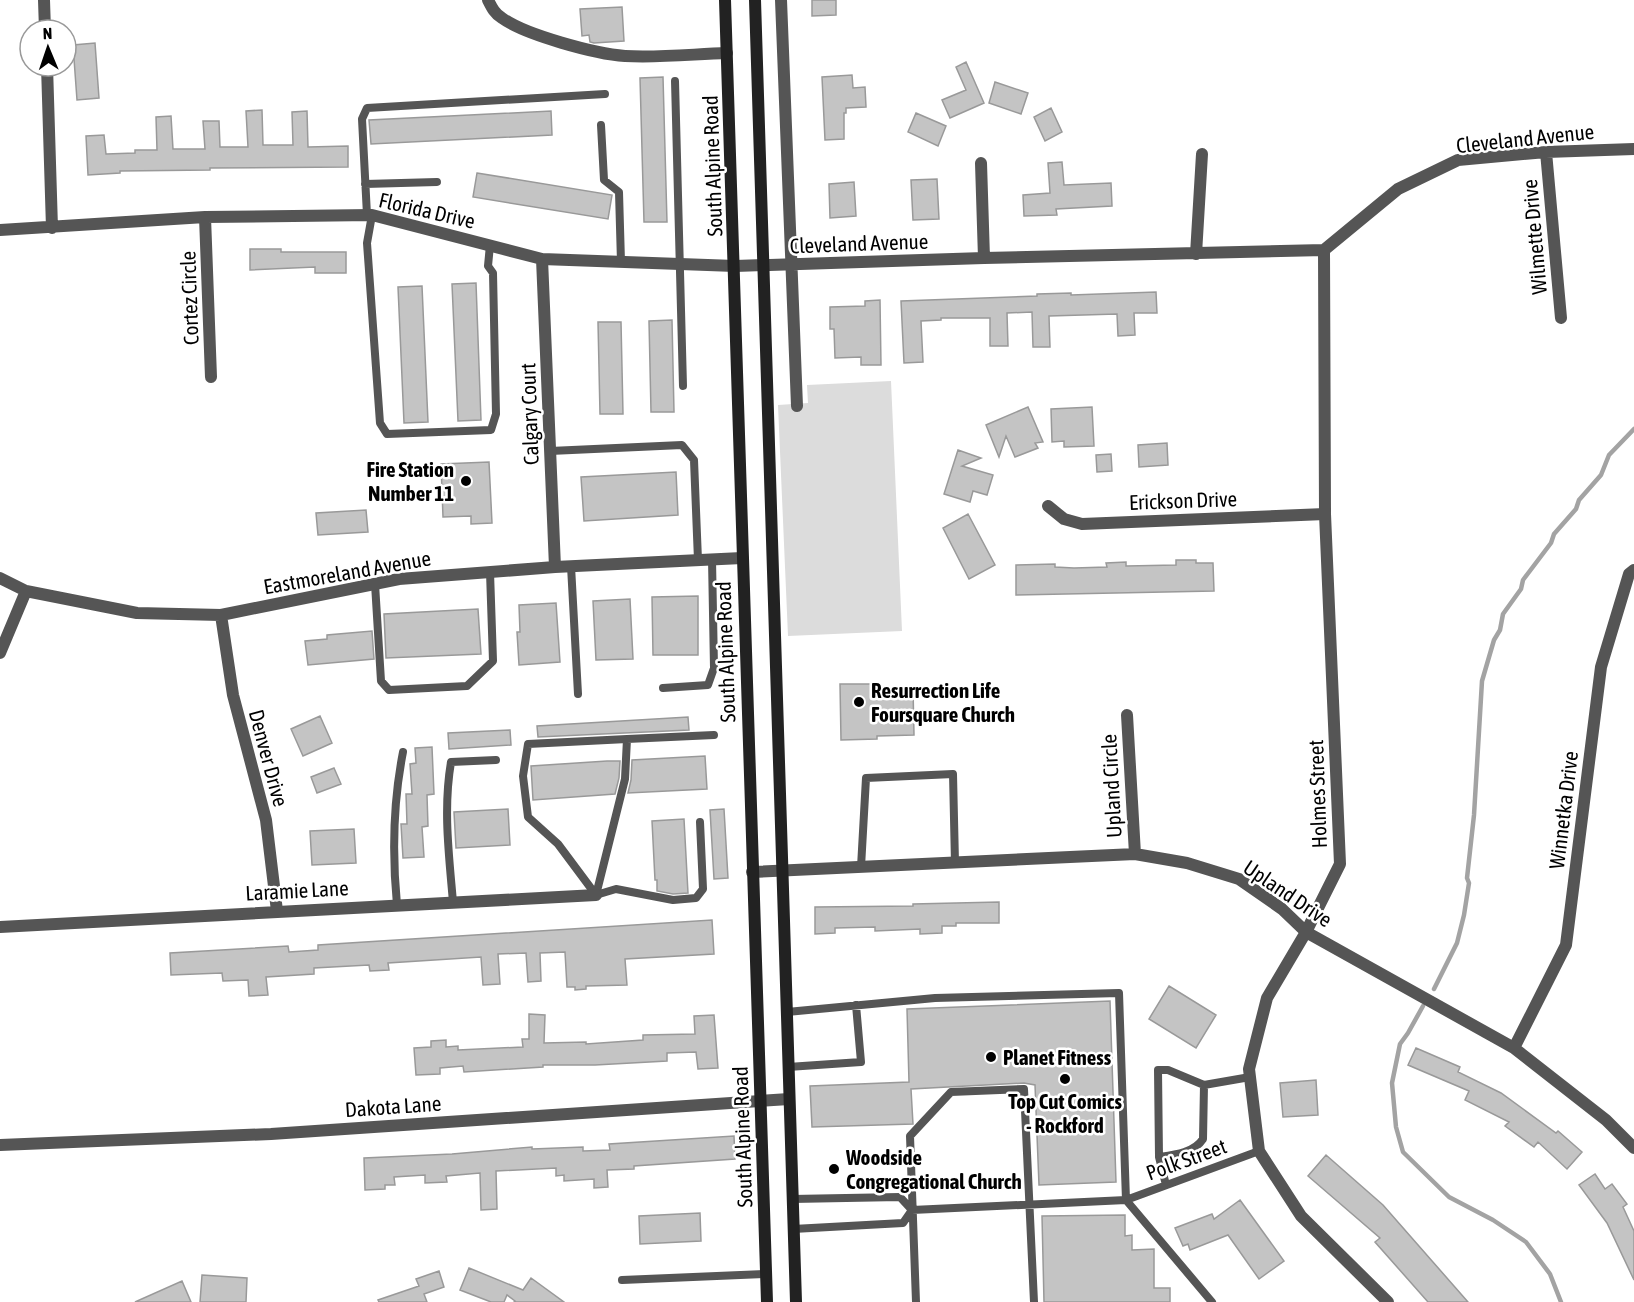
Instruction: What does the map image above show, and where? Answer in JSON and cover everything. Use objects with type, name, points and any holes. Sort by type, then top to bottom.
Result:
[{"type":"main road","name":"South Alpine Road","points":[[725,0],[767,1302]]},
{"type":"main road","points":[[754,0],[796,1302]]},
{"type":"street","points":[[44,0],[45,18]]},
{"type":"street","points":[[488,0],[494,12],[516,25],[610,55],[727,53]]},
{"type":"street","points":[[781,0],[797,406]]},
{"type":"street","points":[[47,78],[52,228]]},
{"type":"street","name":"Cleveland Avenue","points":[[735,266],[1324,250],[1398,189],[1458,160],[1546,152],[1634,149]]},
{"type":"street","name":"Wilmette Drive","points":[[1546,152],[1561,318]]},
{"type":"street","points":[[1196,254],[1202,154]]},
{"type":"street","points":[[981,163],[984,258]]},
{"type":"street","name":"Florida Drive","points":[[0,230],[205,217],[369,215],[542,259],[735,266]]},
{"type":"street","name":"Cortez Circle","points":[[205,217],[212,377]]},
{"type":"street","name":"Holmes Street","points":[[1324,250],[1325,514],[1340,864],[1306,932],[1267,998],[1250,1077],[1259,1151],[1301,1216],[1388,1302]]},
{"type":"street","name":"Calgary Court","points":[[542,259],[555,567]]},
{"type":"street","name":"Erickson Drive","points":[[1048,506],[1064,519],[1082,524],[1325,514]]},
{"type":"street","name":"Eastmoreland Avenue","points":[[0,578],[26,591],[137,613],[221,615],[399,579],[571,566],[742,558]]},
{"type":"street","name":"Winnetka Drive","points":[[1514,1048],[1566,945],[1601,667],[1629,574],[1634,570]]},
{"type":"street","points":[[0,653],[26,591]]},
{"type":"street","name":"Denver Drive","points":[[221,615],[232,695],[266,820],[277,911]]},
{"type":"street","name":"Upland Circle","points":[[1127,715],[1135,854]]},
{"type":"street","name":"Upland Drive","points":[[752,872],[1135,854],[1187,863],[1239,879],[1282,909],[1306,932],[1514,1048],[1606,1120],[1634,1148]]},
{"type":"street","name":"Laramie Lane","points":[[0,927],[596,895]]},
{"type":"street","name":"Dakota Lane","points":[[0,1145],[271,1134],[789,1099]]},
{"type":"lane","points":[[675,81],[683,386]]},
{"type":"lane","points":[[490,245],[488,266],[493,273],[496,414],[491,430],[387,434],[380,423],[367,243],[369,215],[362,119],[367,108],[605,94]]},
{"type":"lane","points":[[601,125],[604,180],[619,192],[621,262]]},
{"type":"lane","points":[[365,184],[437,182]]},
{"type":"lane","points":[[550,451],[682,445],[694,460],[698,560]]},
{"type":"lane","points":[[663,688],[708,685],[714,668],[712,559]]},
{"type":"lane","points":[[571,566],[578,694]]},
{"type":"lane","points":[[375,584],[381,681],[389,690],[467,686],[493,661],[490,572]]},
{"type":"lane","points":[[596,895],[558,844],[528,817],[523,776],[528,744],[714,735]]},
{"type":"lane","points":[[596,895],[625,779],[627,740]]},
{"type":"lane","points":[[397,905],[393,836],[398,775],[403,752]]},
{"type":"lane","points":[[453,902],[446,823],[451,762],[496,760]]},
{"type":"lane","points":[[861,867],[866,778],[953,774],[955,863]]},
{"type":"lane","points":[[596,895],[616,888],[673,900],[696,898],[703,889],[700,822]]},
{"type":"lane","points":[[787,1012],[935,998],[1119,993],[1126,1200],[1212,1302]]},
{"type":"lane","points":[[788,1067],[861,1062],[856,1005]]},
{"type":"lane","points":[[1166,1185],[1159,1157],[1158,1070],[1168,1070],[1204,1085],[1250,1077]]},
{"type":"lane","points":[[1159,1157],[1180,1154],[1200,1145],[1203,1140],[1204,1085]]},
{"type":"lane","points":[[916,1302],[910,1136],[951,1092],[1024,1089],[1034,1302]]},
{"type":"lane","name":"Polk Street","points":[[912,1209],[1126,1200],[1259,1151]]},
{"type":"lane","points":[[792,1199],[900,1197],[912,1209]]},
{"type":"lane","points":[[793,1229],[903,1223],[912,1209]]},
{"type":"lane","points":[[622,1280],[766,1274]]},
{"type":"shaded area","points":[[891,381],[902,631],[788,636],[778,405],[808,403],[807,385]]},
{"type":"building","points":[[812,0],[836,0],[836,15],[812,16]]},
{"type":"building","points":[[622,7],[624,41],[594,43],[590,42],[589,35],[582,36],[580,9]]},
{"type":"building","points":[[95,43],[99,98],[77,100],[75,78],[78,78],[78,45]]},
{"type":"building","points":[[966,62],[984,103],[950,118],[942,100],[966,90],[956,67]]},
{"type":"building","points":[[852,75],[853,88],[865,87],[866,107],[846,108],[844,139],[825,140],[822,77]]},
{"type":"building","points":[[663,77],[667,222],[644,222],[640,78]]},
{"type":"building","points":[[995,82],[1028,93],[1021,114],[989,103]]},
{"type":"building","points":[[1051,108],[1062,132],[1045,141],[1034,117]]},
{"type":"building","points":[[262,110],[263,145],[293,145],[292,112],[307,111],[308,147],[348,146],[348,167],[210,168],[210,170],[120,171],[120,173],[88,175],[86,136],[104,135],[106,154],[157,150],[156,117],[171,116],[173,149],[205,149],[203,121],[219,121],[220,147],[248,147],[246,111]]},
{"type":"building","points":[[551,111],[552,135],[371,144],[369,120]]},
{"type":"building","points":[[916,113],[946,126],[938,146],[908,132]]},
{"type":"building","points":[[1062,162],[1064,185],[1111,183],[1112,206],[1056,209],[1057,215],[1024,216],[1023,195],[1050,193],[1048,163]]},
{"type":"building","points":[[477,173],[612,195],[608,219],[473,197]]},
{"type":"building","points":[[937,179],[939,219],[913,220],[911,180]]},
{"type":"building","points":[[854,182],[856,216],[830,218],[829,184]]},
{"type":"building","points":[[250,249],[281,249],[281,252],[346,252],[346,273],[315,273],[315,267],[250,270]]},
{"type":"building","points":[[476,283],[481,420],[458,421],[452,284]]},
{"type":"building","points":[[422,286],[428,422],[404,423],[398,287]]},
{"type":"building","points":[[1156,292],[1157,313],[1134,313],[1135,335],[1118,336],[1117,314],[1049,316],[1050,347],[1033,347],[1032,312],[1007,313],[1008,346],[990,346],[990,318],[941,318],[941,320],[921,321],[923,362],[904,363],[901,301],[1037,296],[1037,294]]},
{"type":"building","points":[[880,300],[881,365],[861,365],[861,357],[835,358],[834,329],[830,329],[830,307],[865,306],[865,301]]},
{"type":"building","points":[[672,320],[674,412],[651,412],[649,321]]},
{"type":"building","points":[[598,322],[621,322],[623,414],[600,414]]},
{"type":"building","points":[[1028,407],[1043,442],[1035,443],[1038,448],[1015,457],[1006,436],[999,457],[986,425]]},
{"type":"building","points":[[1092,407],[1094,446],[1064,447],[1064,441],[1052,442],[1051,409]]},
{"type":"building","points":[[1167,443],[1168,465],[1139,467],[1138,445]]},
{"type":"building","points":[[958,450],[981,458],[962,466],[993,475],[987,495],[973,491],[970,502],[944,494]]},
{"type":"building","points":[[1111,454],[1112,471],[1097,472],[1096,455]]},
{"type":"building","name":"Fire Station Number 11","points":[[489,462],[492,523],[471,524],[471,516],[443,517],[441,464]]},
{"type":"building","points":[[676,472],[678,515],[584,521],[581,477]]},
{"type":"building","points":[[366,510],[368,532],[318,535],[316,513]]},
{"type":"building","points":[[968,514],[995,565],[969,579],[943,528]]},
{"type":"building","points":[[1176,560],[1213,563],[1214,591],[1016,595],[1016,565],[1055,564],[1055,567],[1074,568],[1107,567],[1106,563],[1126,562],[1126,566],[1176,565]]},
{"type":"building","points":[[698,596],[698,655],[653,655],[652,597]]},
{"type":"building","points":[[630,599],[633,659],[596,660],[593,601]]},
{"type":"building","points":[[556,603],[560,662],[519,665],[517,632],[520,632],[519,605]]},
{"type":"building","points":[[478,609],[481,654],[386,658],[384,614]]},
{"type":"building","points":[[372,631],[374,659],[308,665],[305,641],[327,639],[327,635]]},
{"type":"building","name":"Resurrection Life Foursquare Church","points":[[840,684],[877,684],[877,688],[913,688],[914,735],[841,740]]},
{"type":"building","points":[[320,716],[332,743],[303,756],[291,729]]},
{"type":"building","points":[[688,717],[689,730],[538,737],[537,726]]},
{"type":"building","points":[[510,730],[511,745],[449,749],[448,733]]},
{"type":"building","points":[[432,747],[434,794],[427,795],[428,826],[422,827],[424,857],[403,858],[401,824],[407,824],[406,794],[412,794],[410,764],[416,763],[415,748]]},
{"type":"building","points":[[705,756],[707,789],[628,793],[632,760]]},
{"type":"building","points":[[620,761],[615,794],[533,800],[531,766]]},
{"type":"building","points":[[334,768],[341,784],[317,793],[311,777]]},
{"type":"building","points":[[508,809],[510,845],[456,848],[454,812]]},
{"type":"building","points":[[724,809],[728,878],[714,879],[710,810]]},
{"type":"building","points":[[684,819],[688,893],[673,894],[657,891],[652,821]]},
{"type":"building","points":[[354,829],[356,863],[312,865],[310,831]]},
{"type":"building","points":[[999,902],[999,923],[956,923],[956,926],[942,926],[942,933],[920,934],[920,929],[875,931],[875,927],[835,928],[835,933],[815,934],[815,907]]},
{"type":"building","points":[[712,920],[714,954],[625,959],[627,985],[586,986],[586,989],[575,990],[575,987],[567,987],[565,952],[540,953],[541,981],[528,982],[526,953],[498,954],[500,984],[483,985],[481,957],[388,963],[389,970],[370,971],[369,965],[314,968],[314,974],[266,977],[268,995],[249,996],[248,980],[223,981],[222,973],[171,975],[170,953],[288,946],[289,952],[318,950],[318,945]]},
{"type":"building","points":[[1169,986],[1216,1015],[1196,1048],[1149,1019]]},
{"type":"building","points":[[1110,1001],[1116,1182],[1039,1185],[1035,1085],[1024,1083],[911,1089],[913,1124],[812,1127],[810,1086],[909,1082],[907,1009]]},
{"type":"building","points":[[529,1014],[545,1015],[544,1043],[586,1042],[586,1044],[643,1040],[643,1035],[695,1034],[694,1016],[714,1015],[718,1068],[698,1069],[696,1052],[667,1053],[667,1061],[543,1065],[543,1067],[464,1072],[463,1066],[440,1068],[440,1074],[416,1075],[414,1048],[431,1047],[431,1041],[446,1040],[446,1047],[458,1046],[458,1050],[523,1047],[522,1039],[529,1039]]},
{"type":"building","points":[[1416,1048],[1460,1067],[1458,1072],[1501,1093],[1556,1133],[1558,1131],[1582,1152],[1567,1169],[1538,1142],[1534,1147],[1505,1126],[1509,1122],[1465,1100],[1469,1091],[1408,1065]]},
{"type":"building","points":[[1316,1080],[1318,1115],[1283,1117],[1280,1083]]},
{"type":"building","points":[[734,1136],[735,1159],[607,1170],[608,1187],[594,1188],[594,1179],[564,1181],[564,1175],[556,1176],[556,1168],[496,1171],[497,1209],[481,1210],[480,1173],[446,1176],[447,1182],[425,1183],[425,1175],[394,1177],[395,1185],[385,1185],[385,1189],[365,1190],[364,1158],[532,1147],[532,1149],[583,1147],[583,1151],[610,1150],[609,1144]]},
{"type":"building","points":[[1326,1155],[1383,1205],[1468,1302],[1428,1302],[1375,1242],[1380,1238],[1308,1176]]},
{"type":"building","points":[[1595,1174],[1605,1189],[1612,1184],[1627,1204],[1623,1207],[1634,1231],[1634,1280],[1607,1223],[1579,1185]]},
{"type":"building","points":[[1240,1200],[1284,1261],[1259,1279],[1228,1235],[1190,1250],[1188,1244],[1183,1246],[1175,1228],[1212,1214],[1214,1219]]},
{"type":"building","points":[[700,1213],[701,1241],[640,1244],[639,1216]]},
{"type":"building","points":[[1125,1215],[1125,1236],[1132,1235],[1132,1250],[1154,1249],[1154,1288],[1170,1288],[1170,1302],[1044,1302],[1042,1216]]},
{"type":"building","points":[[469,1268],[523,1290],[531,1278],[564,1302],[514,1302],[507,1295],[504,1302],[491,1302],[460,1290]]},
{"type":"building","points":[[439,1271],[444,1287],[424,1294],[427,1302],[379,1302],[378,1300],[419,1286],[416,1279]]},
{"type":"building","points":[[202,1275],[247,1278],[246,1302],[200,1302]]},
{"type":"building","points":[[182,1281],[191,1302],[135,1302]]},
{"type":"waterway","points":[[1434,989],[1457,943],[1464,915],[1469,883],[1467,878],[1474,815],[1482,681],[1494,640],[1500,630],[1503,614],[1521,589],[1523,580],[1551,543],[1554,534],[1601,475],[1609,455],[1634,429]]},
{"type":"waterway","points":[[1423,1006],[1400,1044],[1392,1083],[1396,1127],[1403,1152],[1449,1197],[1493,1220],[1526,1242],[1550,1274],[1561,1302]]},
{"type":"place","name":"Fire Station Number 11","points":[[466,481]]},
{"type":"place","name":"Resurrection Life Foursquare Church","points":[[859,702]]},
{"type":"place","name":"Planet Fitness","points":[[991,1057]]},
{"type":"place","name":"Top Cut Comics - Rockford","points":[[1065,1079]]},
{"type":"place","name":"Woodside Congregational Church","points":[[834,1169]]}]
